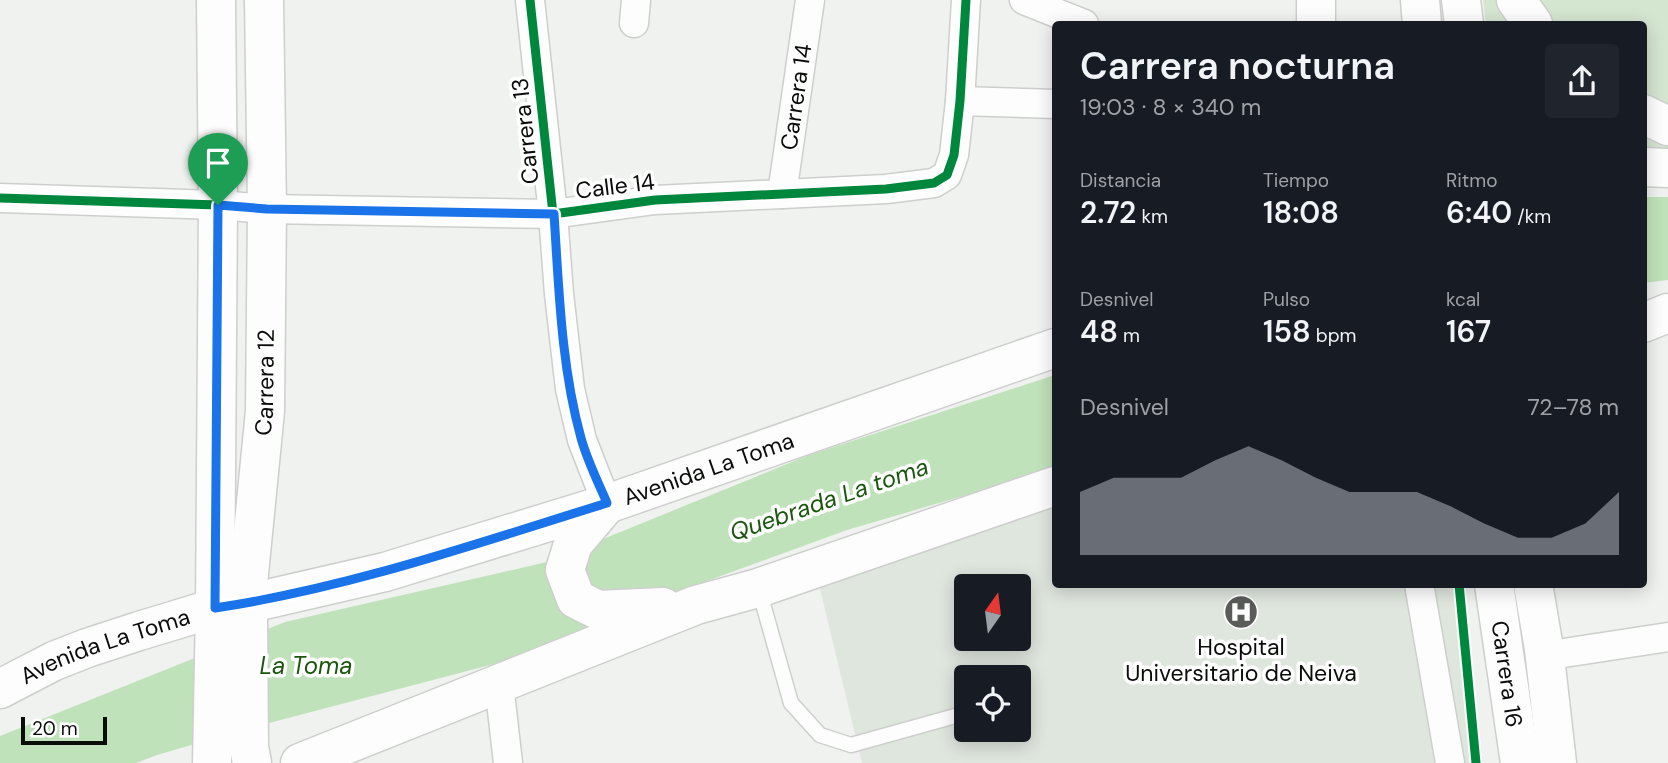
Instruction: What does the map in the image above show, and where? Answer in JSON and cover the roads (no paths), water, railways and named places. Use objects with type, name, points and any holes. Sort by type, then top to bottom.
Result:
[{"type":"main road","name":"Carrera 12","points":[[216,0],[218,205],[231,614],[251,755]]},
{"type":"main road","name":"Carrera 12","points":[[212,757],[231,614],[265,411],[267,209],[264,0]]},
{"type":"main road","points":[[1316,0],[1316,21]]},
{"type":"main road","points":[[1420,0],[1422,21]]},
{"type":"main road","points":[[1461,0],[1464,21]]},
{"type":"main road","points":[[1516,0],[1531,21]]},
{"type":"main road","points":[[1647,116],[1668,126]]},
{"type":"main road","points":[[1647,167],[1668,167]]},
{"type":"main road","points":[[1647,305],[1668,302]]},
{"type":"main road","points":[[1647,321],[1668,313]]},
{"type":"main road","name":"Avenida La Toma","points":[[0,690],[54,661],[88,648],[231,614],[385,572],[607,503],[1052,349]]},
{"type":"main road","points":[[300,763],[696,604],[758,588],[1052,487]]},
{"type":"main road","points":[[607,503],[573,544],[565,570],[576,599],[597,610],[696,604]]},
{"type":"main road","name":"Carrera 16","points":[[1494,588],[1517,747]]},
{"type":"main road","name":"Carrera 16","points":[[1539,591],[1557,763]]},
{"type":"street","name":"Carrera 13","points":[[530,0],[570,389],[582,440],[607,503]]},
{"type":"street","name":"Carrera 14","points":[[782,194],[810,0]]},
{"type":"street","name":"Calle 14","points":[[0,198],[267,209],[554,214],[654,200],[886,189],[934,183],[947,175],[954,155],[966,0]]},
{"type":"street","points":[[1024,0],[1076,21]]},
{"type":"street","points":[[960,100],[1052,104]]},
{"type":"street","points":[[1420,588],[1450,763]]},
{"type":"street","points":[[1544,652],[1668,637]]},
{"type":"street","points":[[499,684],[508,763]]},
{"type":"lane","points":[[758,588],[792,703],[820,734],[851,746],[954,716]]},
{"type":"water","points":[[1647,197],[1668,197],[1668,280],[1647,283]]},
{"type":"water","name":"La Toma","points":[[1052,376],[1052,470],[847,530],[627,610],[520,657],[254,727],[136,763],[0,763],[0,736],[285,622],[547,562],[809,455]]},
{"type":"place","name":"Hospital Universitario de Neiva","points":[[1241,612]]},
{"type":"water label","name":"Quebrada La toma","points":[[829,499]]}]
